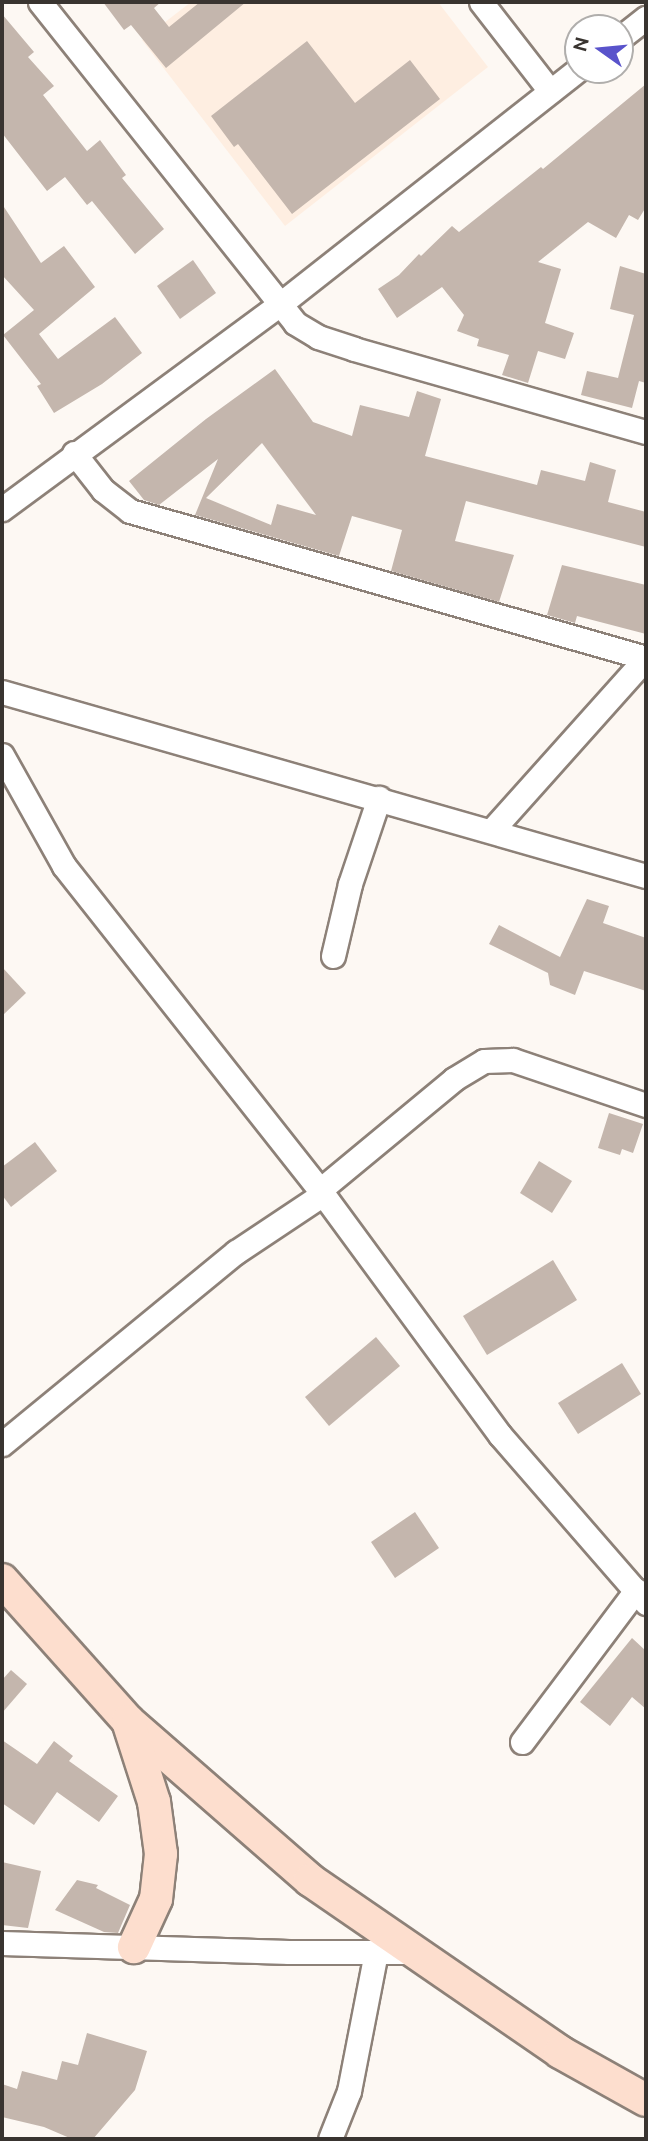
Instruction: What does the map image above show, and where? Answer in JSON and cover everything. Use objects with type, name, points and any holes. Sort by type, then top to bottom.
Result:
[{"type":"main road","points":[[2,1580],[128,1721],[310,1880],[560,2053],[646,2100]]},
{"type":"main road","points":[[128,1721],[154,1802],[162,1854],[156,1899],[134,1947]]},
{"type":"street","points":[[40,2],[295,323],[318,337],[646,432]]},
{"type":"street","points":[[481,2],[550,91]]},
{"type":"street","points":[[5,501],[279,305],[564,80]]},
{"type":"street","points":[[74,453],[103,490],[130,511],[646,658],[492,830]]},
{"type":"street","points":[[2,692],[646,876]]},
{"type":"street","points":[[2,755],[64,866],[321,1192],[500,1435],[641,1596],[522,1742]]},
{"type":"street","points":[[334,956],[350,884],[379,798]]},
{"type":"street","points":[[2,1444],[236,1252],[321,1192],[454,1079],[484,1060],[513,1060],[646,1105]]},
{"type":"street","points":[[2,1943],[412,1952]]},
{"type":"street","points":[[330,2139],[349,2091],[376,1952]]},
{"type":"shaded area","points":[[191,2],[438,2],[488,67],[285,226],[142,40]]},
{"type":"building","points":[[103,2],[161,2],[154,8],[169,27],[200,2],[246,2],[166,68],[131,25],[124,30]]},
{"type":"building","points":[[2,14],[34,52],[28,57],[54,86],[43,95],[87,151],[100,140],[126,175],[122,178],[164,229],[135,254],[92,201],[87,205],[65,177],[47,191],[2,133]]},
{"type":"building","points":[[307,41],[355,103],[410,60],[440,99],[292,214],[238,144],[234,147],[211,116]]},
{"type":"building","points":[[646,84],[646,207],[638,220],[629,215],[616,238],[588,222],[538,262],[561,269],[545,323],[574,333],[565,359],[538,351],[528,383],[502,375],[509,355],[477,346],[479,339],[457,331],[464,315],[442,287],[397,318],[378,289],[399,275],[452,226],[459,232],[541,167],[543,169]]},
{"type":"building","points":[[2,204],[41,263],[64,246],[95,287],[39,334],[58,359],[115,317],[142,353],[102,384],[54,413],[37,386],[41,384],[3,335],[34,310],[2,275]]},
{"type":"building","points":[[193,260],[216,293],[180,319],[157,286]]},
{"type":"building","points":[[620,266],[646,274],[646,383],[639,381],[632,408],[581,395],[587,371],[618,378],[634,315],[610,309]]},
{"type":"building","points":[[275,369],[313,422],[352,436],[360,405],[409,417],[417,391],[441,399],[425,456],[537,485],[541,470],[585,481],[590,462],[616,470],[608,502],[646,512],[646,547],[466,501],[455,541],[514,555],[499,602],[391,571],[402,530],[352,516],[339,556],[195,515],[218,459],[159,505],[144,500],[129,481],[206,419]],"holes":[[[262,443],[316,515],[277,504],[271,525],[206,498]]]},
{"type":"building","points":[[562,565],[646,585],[646,634],[577,616],[575,623],[547,615]]},
{"type":"building","points":[[587,899],[609,906],[603,923],[646,938],[646,991],[584,971],[575,995],[550,985],[548,973],[489,944],[499,925],[560,957]]},
{"type":"building","points":[[2,967],[26,993],[2,1016]]},
{"type":"building","points":[[609,1113],[643,1124],[633,1153],[622,1149],[620,1155],[598,1148]]},
{"type":"building","points":[[35,1142],[57,1171],[11,1207],[2,1195],[2,1167]]},
{"type":"building","points":[[539,1161],[572,1181],[552,1213],[520,1193]]},
{"type":"building","points":[[553,1260],[577,1300],[487,1355],[463,1316]]},
{"type":"building","points":[[376,1337],[400,1366],[329,1426],[305,1397]]},
{"type":"building","points":[[622,1363],[641,1394],[578,1434],[558,1403]]},
{"type":"building","points":[[415,1512],[439,1548],[395,1578],[371,1542]]},
{"type":"building","points":[[632,1638],[646,1651],[646,1709],[632,1697],[610,1726],[580,1702]]},
{"type":"building","points":[[11,1670],[27,1684],[2,1713],[2,1680]]},
{"type":"building","points":[[2,1740],[37,1764],[54,1741],[73,1756],[69,1761],[118,1796],[99,1822],[57,1792],[34,1825],[2,1803]]},
{"type":"building","points":[[2,1862],[41,1871],[28,1928],[2,1925]]},
{"type":"building","points":[[77,1880],[98,1885],[96,1888],[130,1905],[118,1933],[104,1932],[55,1910]]},
{"type":"building","points":[[87,2033],[147,2051],[135,2090],[93,2139],[72,2139],[44,2127],[2,2117],[2,2084],[17,2089],[22,2071],[57,2080],[62,2061],[78,2065]]}]
